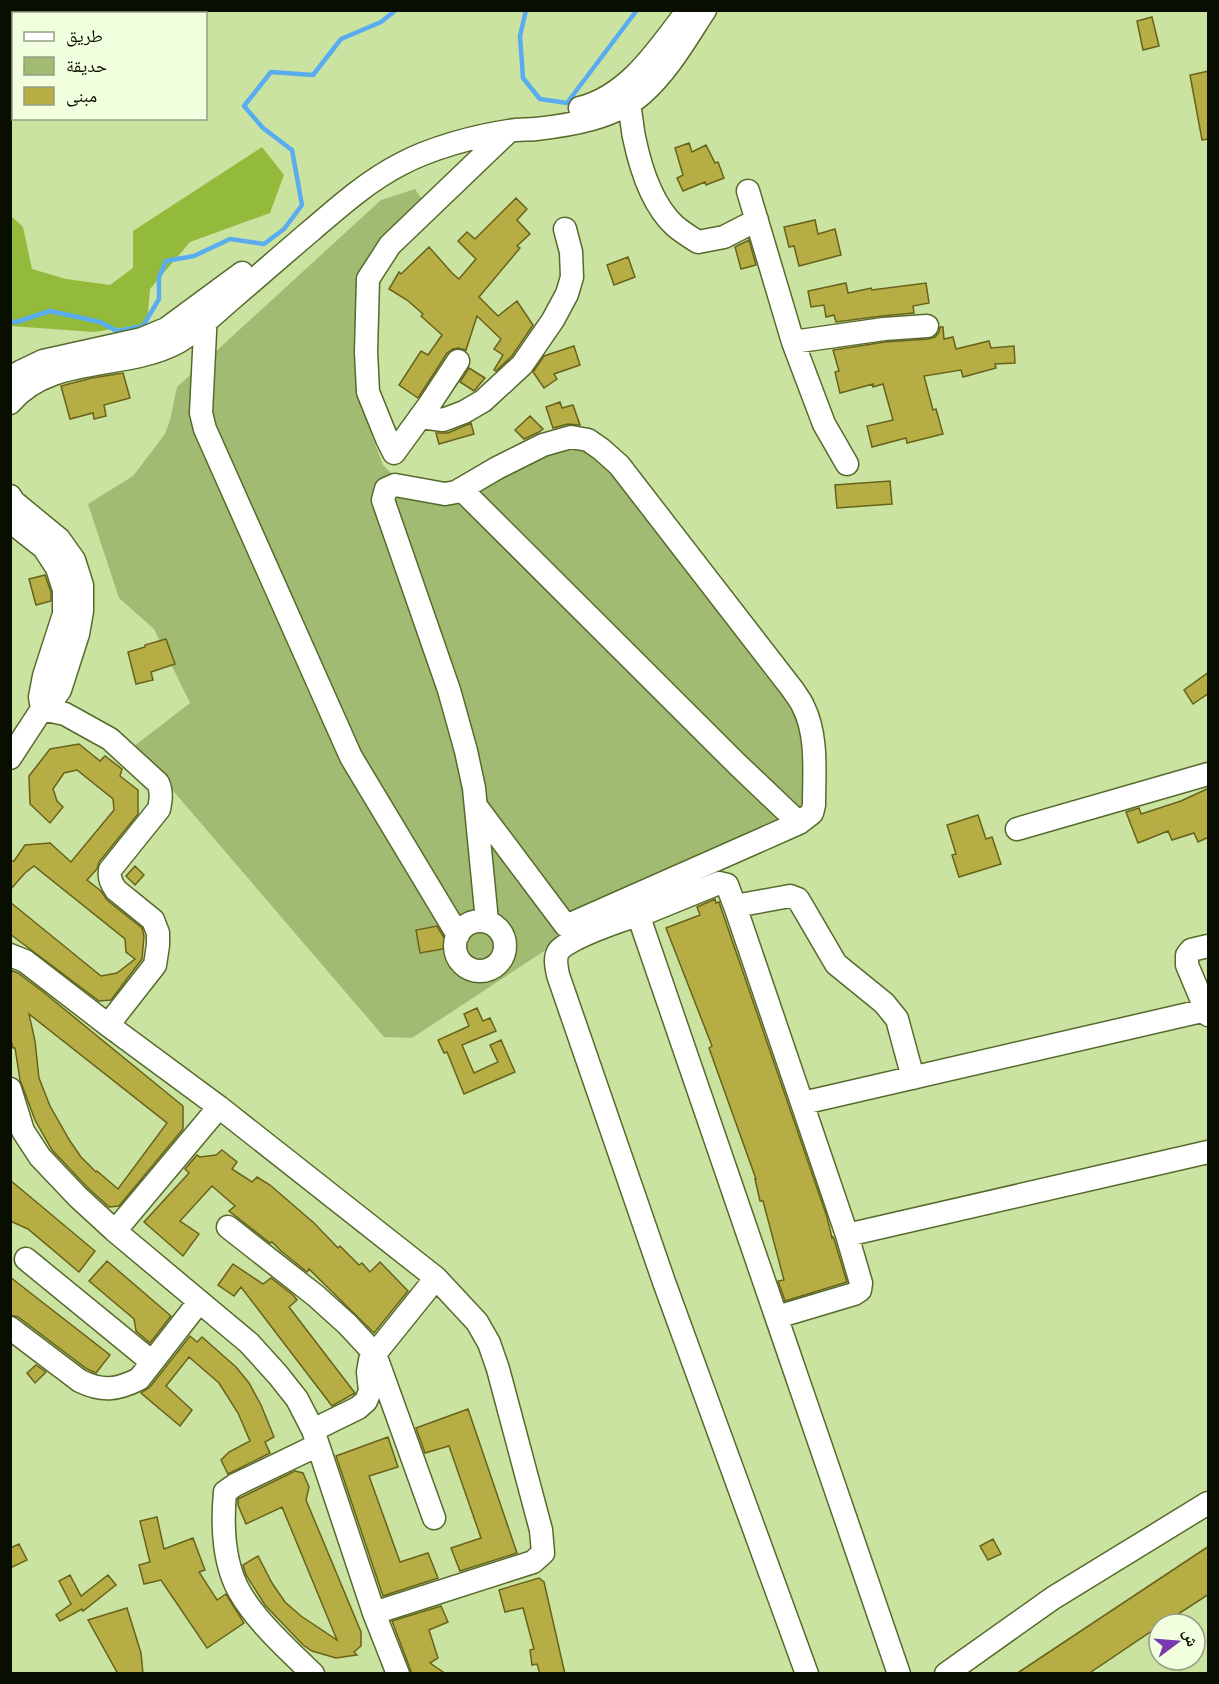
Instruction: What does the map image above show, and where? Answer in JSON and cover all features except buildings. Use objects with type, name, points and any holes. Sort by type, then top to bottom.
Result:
[{"type":"street","points":[[10,403],[31,384],[56,373],[160,350],[192,333],[349,198],[402,163],[435,149],[509,131],[586,120],[615,111],[638,73],[688,10]]},
{"type":"street","points":[[10,379],[44,361],[142,339],[166,329],[251,267],[338,191],[370,169],[404,150],[440,135],[478,124],[584,107],[652,84],[665,69],[705,10]]},
{"type":"street","points":[[627,94],[634,138],[645,176],[657,206],[674,225],[698,242],[724,237],[757,220]]},
{"type":"street","points":[[458,362],[394,453],[368,392],[366,352],[368,279],[390,245],[509,131]]},
{"type":"street","points":[[748,191],[793,342],[824,424],[847,464]]},
{"type":"street","points":[[420,417],[442,420],[464,412],[483,401],[522,365],[553,320],[567,294],[572,277],[571,252],[565,229]]},
{"type":"street","points":[[206,298],[201,413],[204,429],[351,757],[458,935]]},
{"type":"street","points":[[793,342],[884,329],[927,326]]},
{"type":"street","points":[[476,806],[566,926],[799,823],[812,813],[814,805],[813,743],[804,707],[619,465],[588,440],[571,437],[543,445],[460,489],[445,494],[395,485],[386,489],[383,500],[449,690],[474,788],[487,921]]},
{"type":"street","points":[[460,489],[799,823]]},
{"type":"street","points":[[10,496],[14,502],[59,539],[74,560],[82,585],[82,611],[78,634],[60,690],[42,709],[10,758]]},
{"type":"street","points":[[10,521],[44,548],[57,568],[64,590],[64,614],[44,676],[40,698],[42,709]]},
{"type":"street","points":[[42,709],[65,714],[110,739],[158,783],[162,798],[159,809],[110,870],[111,883],[116,890],[153,920],[158,933],[155,965],[108,1025]]},
{"type":"street","points":[[1017,829],[1209,774]]},
{"type":"street","points":[[777,1317],[854,1294],[860,1290],[861,1283],[847,1234],[735,906],[727,885],[719,884],[643,914],[604,926],[562,947],[557,953],[555,962],[664,1282],[807,1674]]},
{"type":"street","points":[[735,906],[790,896],[798,900],[836,964],[884,1003],[897,1020],[913,1078]]},
{"type":"street","points":[[643,914],[640,920],[899,1674]]},
{"type":"street","points":[[487,921],[503,936],[504,955],[493,968],[476,971],[462,964],[455,948],[458,935],[465,926],[472,922],[487,921]]},
{"type":"street","points":[[803,1103],[1208,1013],[1187,964],[1187,955],[1191,950],[1209,946]]},
{"type":"street","points":[[10,955],[25,961],[219,1107],[436,1278],[477,1322],[489,1343],[541,1530],[543,1553],[533,1562],[374,1613]]},
{"type":"street","points":[[10,1089],[14,1116],[40,1156],[78,1197],[249,1343],[297,1399],[316,1437],[374,1613],[398,1674]]},
{"type":"street","points":[[116,1231],[219,1107]]},
{"type":"street","points":[[847,1234],[1209,1152]]},
{"type":"street","points":[[228,1227],[316,1296],[375,1354],[434,1518]]},
{"type":"street","points":[[26,1259],[152,1362]]},
{"type":"street","points":[[313,1674],[253,1612],[239,1592],[226,1555],[225,1492],[316,1437],[366,1401],[370,1391],[368,1372],[370,1360],[436,1278]]},
{"type":"street","points":[[10,1328],[80,1381],[93,1387],[106,1389],[125,1386],[139,1379],[199,1302]]},
{"type":"street","points":[[946,1674],[1053,1598],[1209,1503]]},
{"type":"green space","points":[[262,147],[284,175],[270,213],[190,242],[150,289],[147,324],[94,332],[11,326],[11,216],[23,227],[32,269],[66,279],[110,285],[133,268],[133,231]]},
{"type":"green space","points":[[415,189],[423,201],[370,258],[359,387],[372,436],[383,465],[393,475],[453,485],[514,447],[554,433],[578,429],[801,684],[822,811],[567,936],[412,1038],[384,1037],[175,793],[129,750],[190,703],[154,629],[119,598],[88,504],[133,476],[165,434],[177,387],[381,200]]},
{"type":"waterway","points":[[10,321],[16,322],[50,311],[100,322],[117,331],[143,326],[159,299],[159,277],[166,261],[194,256],[230,239],[264,244],[284,229],[302,205],[292,150],[263,128],[244,106],[271,72],[313,75],[341,39],[381,22],[396,10]]},
{"type":"waterway","points":[[526,10],[520,36],[523,78],[540,99],[567,103],[637,10]]}]
